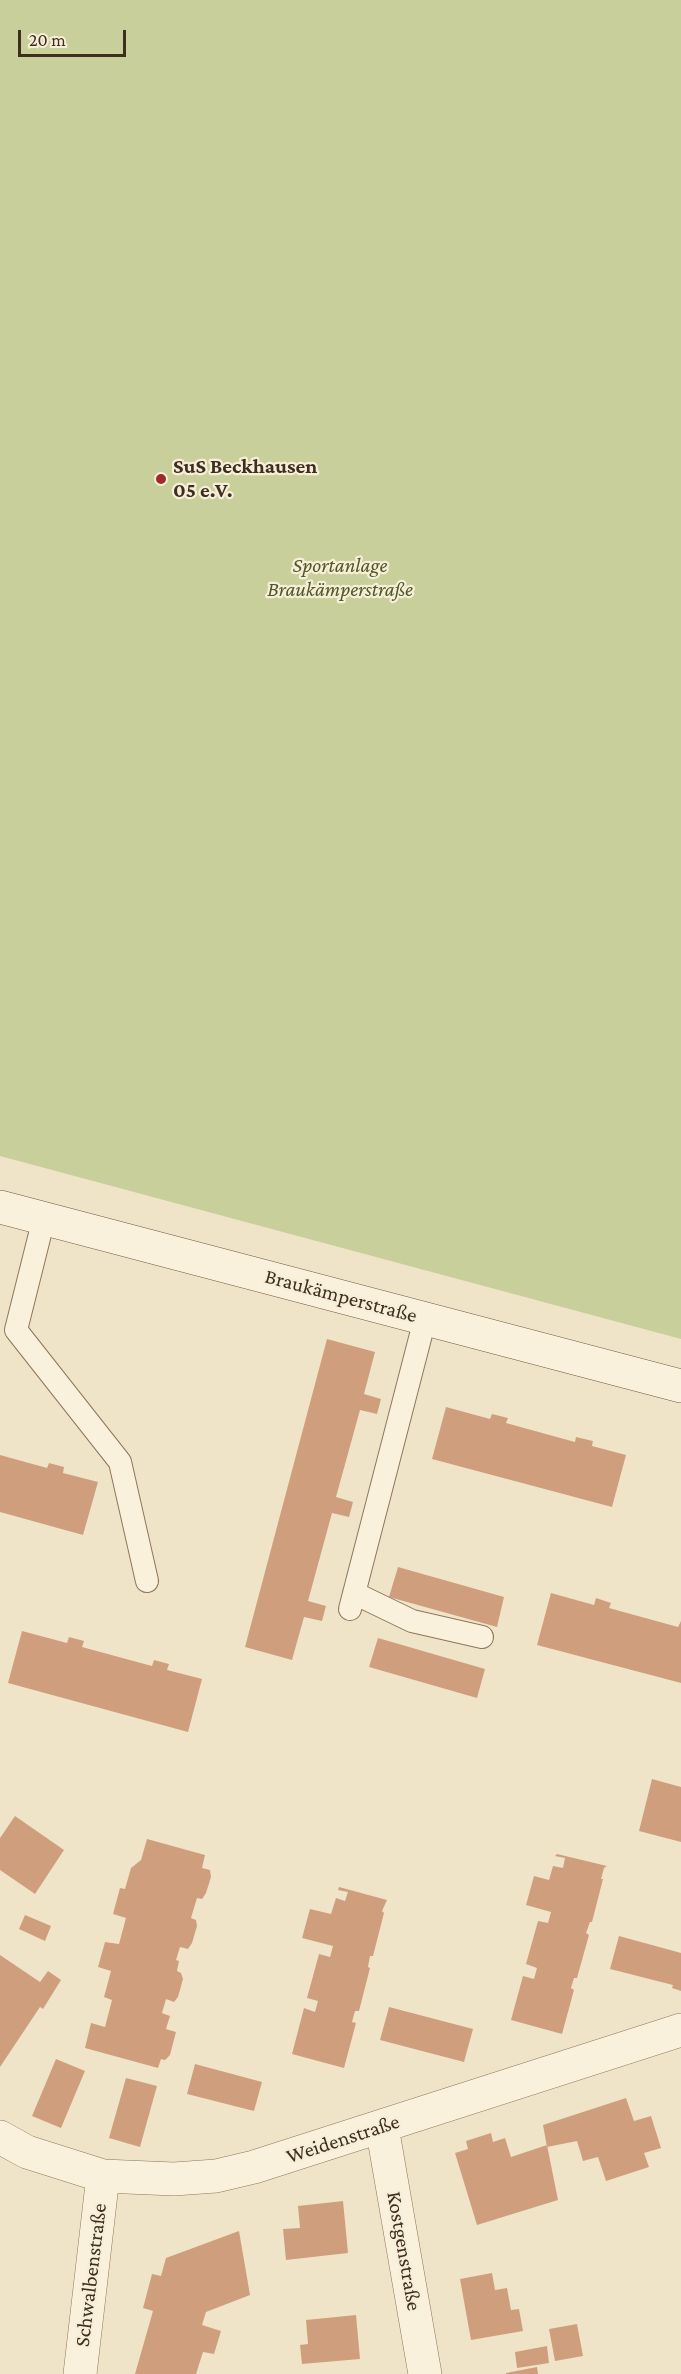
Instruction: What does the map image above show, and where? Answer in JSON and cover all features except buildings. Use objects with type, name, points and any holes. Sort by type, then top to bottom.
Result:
[{"type":"street","name":"Braukämperstraße","points":[[0,1208],[681,1386]]},
{"type":"street","name":"Weidenstraße","points":[[0,2137],[36,2156],[103,2176],[174,2179],[216,2176],[254,2167],[382,2127],[681,2030]]},
{"type":"street","name":"Kostgenstraße","points":[[382,2127],[425,2374]]},
{"type":"street","name":"Schwalbenstraße","points":[[80,2374],[103,2176]]},
{"type":"lane","points":[[44,1218],[16,1330],[120,1462],[147,1581]]},
{"type":"lane","points":[[425,1319],[352,1601],[412,1621],[482,1637]]},
{"type":"green space","name":"Sportanlage Braukämperstraße","points":[[0,0],[681,0],[681,1339],[0,1156]]},
{"type":"place","name":"SuS Beckhausen 05 e.V.","points":[[161,479]]}]
